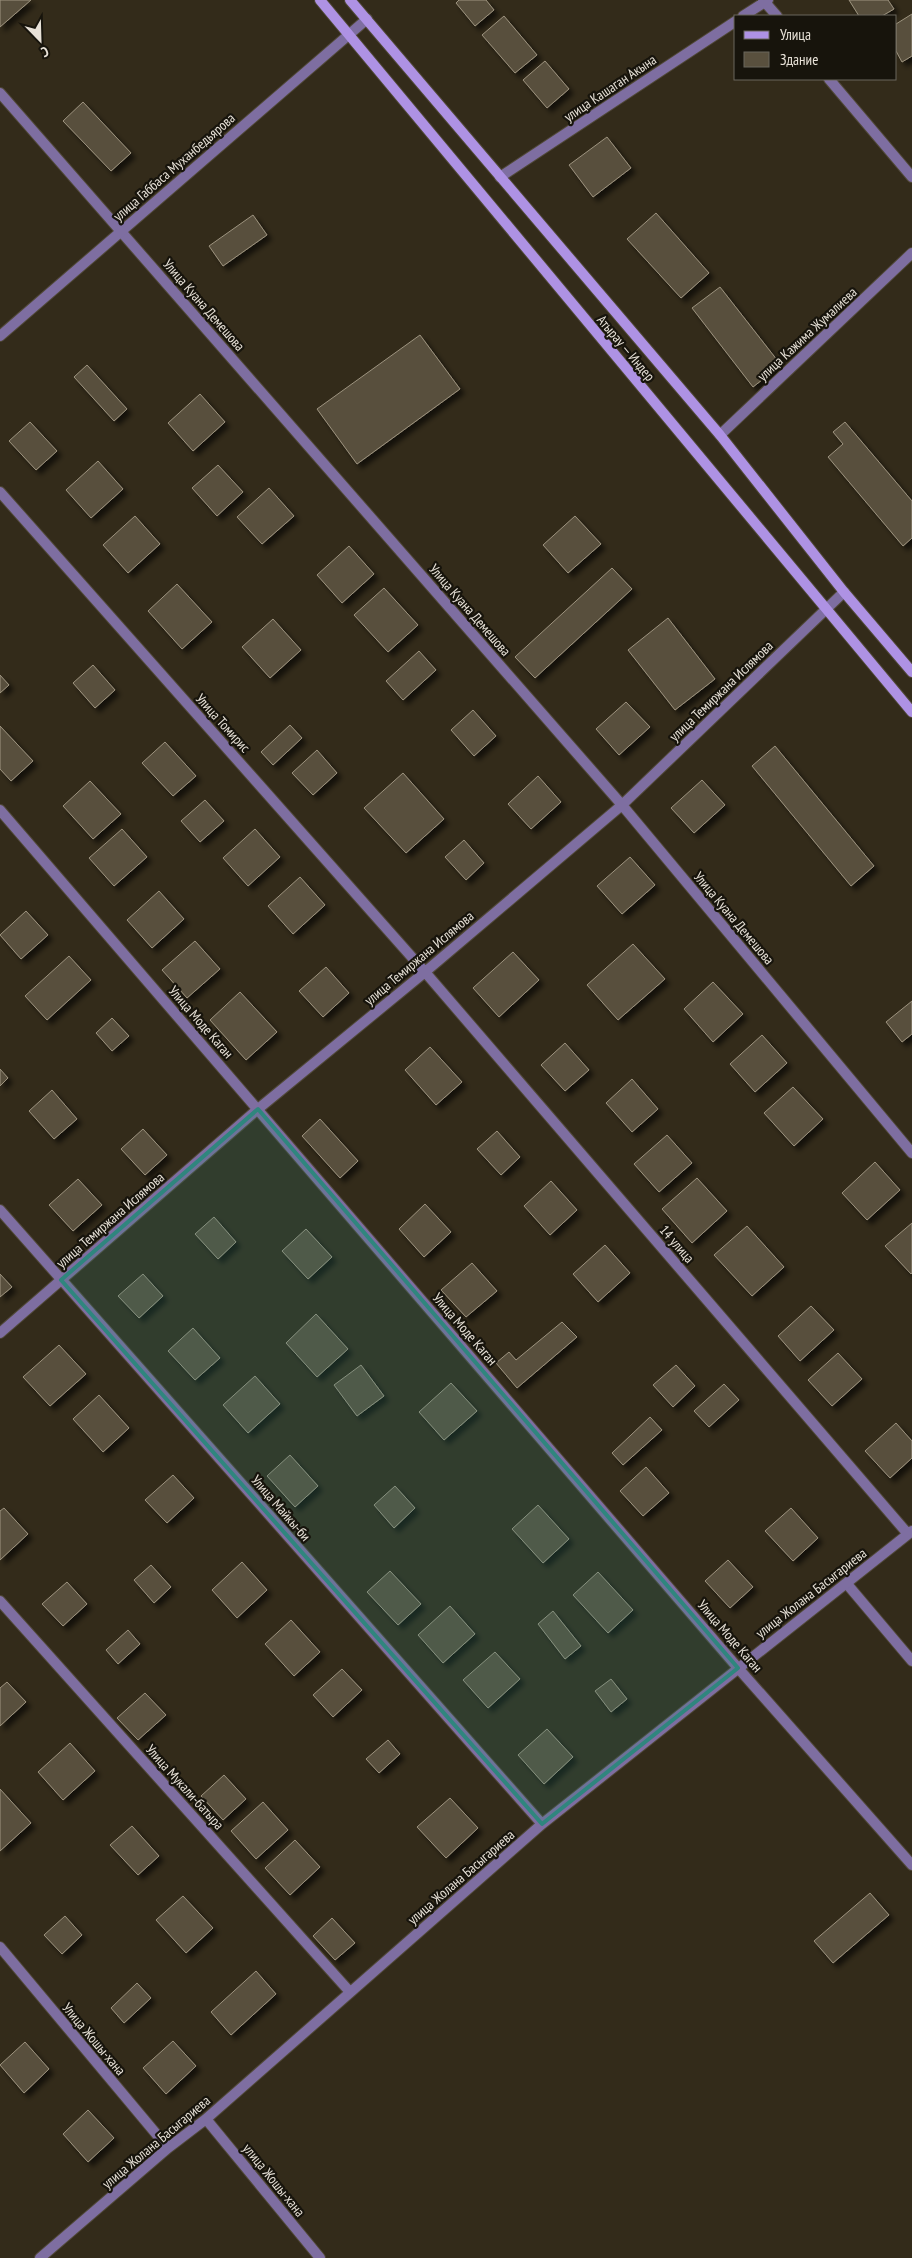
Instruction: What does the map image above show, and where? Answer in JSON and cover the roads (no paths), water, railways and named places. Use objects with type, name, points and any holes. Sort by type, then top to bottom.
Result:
[{"type":"main road","name":"Атырау — Индер","points":[[320,0],[912,712]]},
{"type":"main road","name":"Атырау — Индер","points":[[350,0],[720,435],[844,592],[912,672]]},
{"type":"street","points":[[744,15],[765,1],[776,15]]},
{"type":"street","name":"улица Габбаса Муханбедьярова","points":[[0,336],[366,19]]},
{"type":"street","name":"улица Кашаган Акына","points":[[500,177],[734,22]]},
{"type":"street","points":[[830,80],[912,177]]},
{"type":"street","name":"Улица Куана Демешова","points":[[0,93],[622,805],[912,1152]]},
{"type":"street","name":"улица Кажима Жумалиева","points":[[720,435],[912,253]]},
{"type":"street","name":"Улица Томирис","points":[[0,492],[425,972]]},
{"type":"street","name":"улица Темиржана Ислямова","points":[[0,1333],[258,1110],[622,805],[844,592]]},
{"type":"street","name":"Улица Моде Каган","points":[[0,810],[738,1668],[912,1865]]},
{"type":"street","name":"14 улица","points":[[425,972],[910,1532]]},
{"type":"street","name":"Улица Майкы-би","points":[[0,1210],[542,1824]]},
{"type":"street","name":"улица Жолана Басыгариева","points":[[40,2258],[168,2148],[206,2119],[542,1824],[847,1584],[910,1532]]},
{"type":"street","points":[[847,1584],[912,1661]]},
{"type":"street","name":"Улица Мукали-батыра","points":[[0,1601],[350,1992]]},
{"type":"street","name":"Улица Жошы-хана","points":[[0,1947],[168,2148]]},
{"type":"street","name":"улица Жошы-хана","points":[[206,2119],[320,2258]]}]
